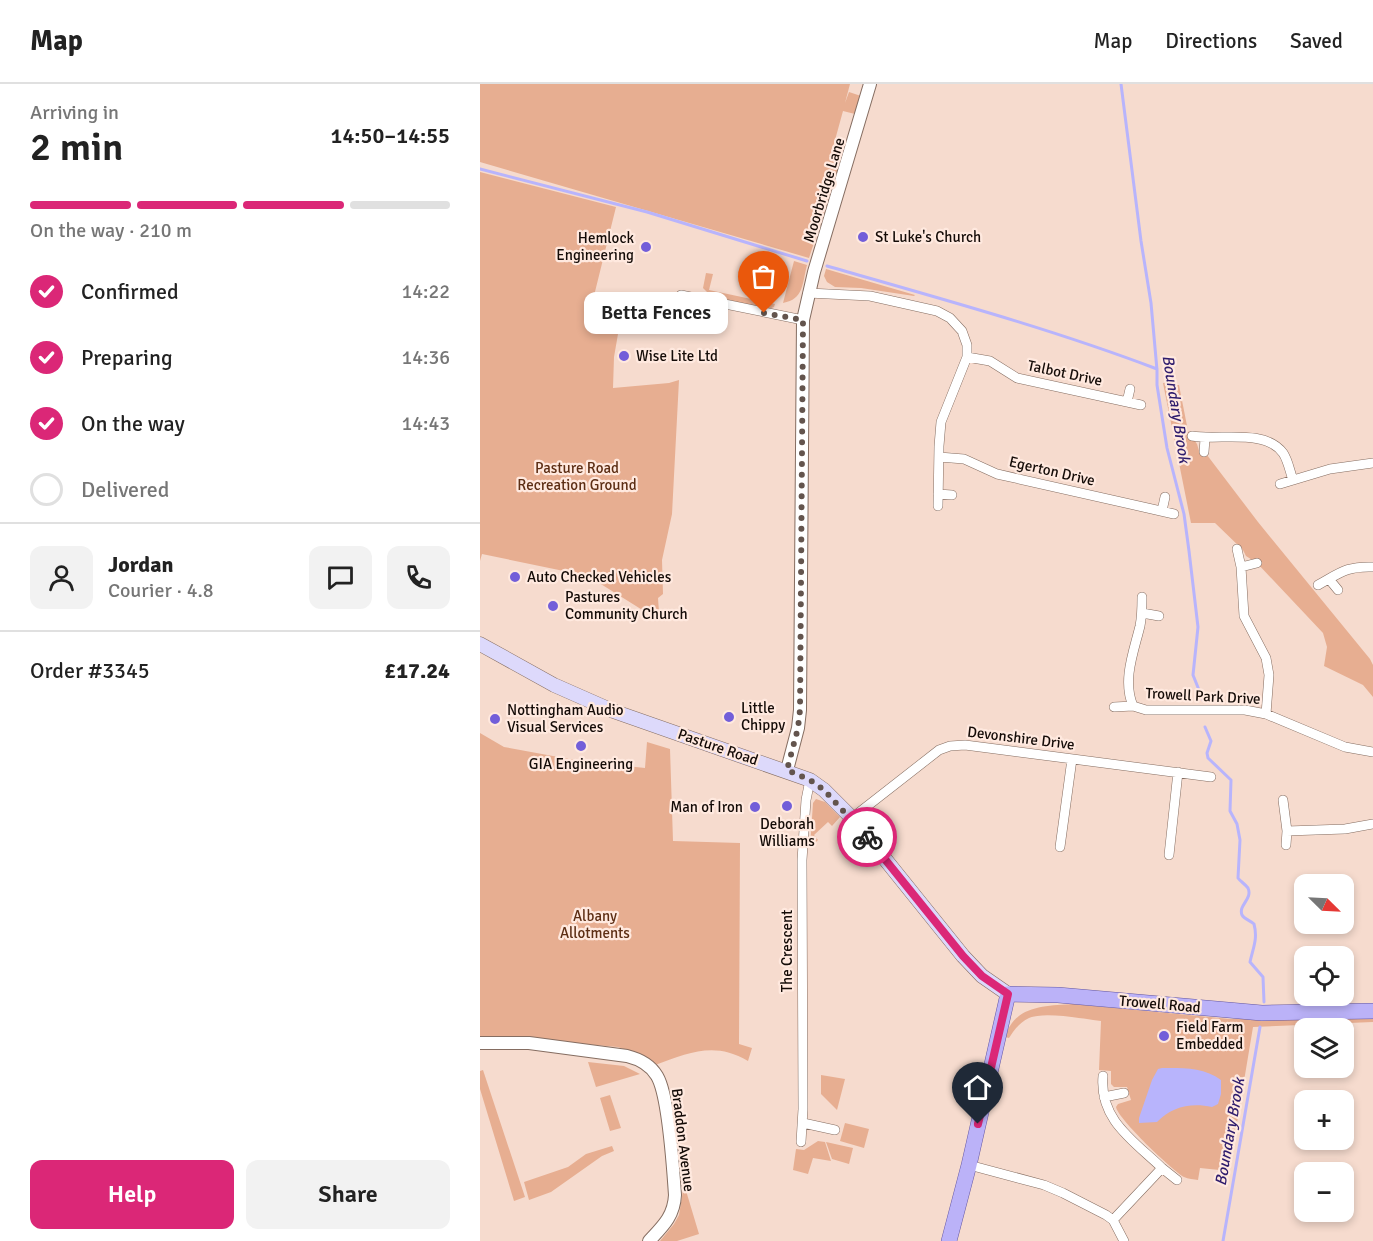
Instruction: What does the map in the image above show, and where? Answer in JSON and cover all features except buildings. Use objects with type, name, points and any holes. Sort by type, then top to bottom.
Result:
[{"type":"main road","name":"Pasture Road","points":[[480,644],[554,685],[613,711],[787,770],[810,780],[824,790],[852,818],[963,956],[982,976],[1008,994]]},
{"type":"main road","name":"Trowell Road","points":[[1008,994],[1058,995],[1262,1013],[1373,1011]]},
{"type":"main road","points":[[949,1241],[1008,994]]},
{"type":"street","name":"Moorbridge Lane","points":[[787,770],[798,728],[800,710],[803,320],[808,292],[870,84]]},
{"type":"street","points":[[808,292],[870,296],[937,311],[946,315],[962,331],[967,345],[967,357],[941,422],[938,506]]},
{"type":"street","points":[[681,295],[803,320]]},
{"type":"street","name":"Talbot Drive","points":[[967,357],[990,361],[1017,378],[1141,405]]},
{"type":"street","points":[[1127,402],[1130,388]]},
{"type":"street","points":[[1192,436],[1205,439],[1249,437],[1262,440],[1284,454],[1293,480]]},
{"type":"street","points":[[1204,452],[1205,439]]},
{"type":"street","name":"Egerton Drive","points":[[939,457],[964,459],[997,474],[1174,514]]},
{"type":"street","points":[[1281,484],[1330,470],[1373,464]]},
{"type":"street","points":[[938,494],[952,495]]},
{"type":"street","points":[[1162,511],[1165,497]]},
{"type":"street","points":[[1237,549],[1241,567],[1245,616],[1266,658],[1269,675],[1266,714]]},
{"type":"street","points":[[1241,567],[1257,563]]},
{"type":"street","points":[[1318,585],[1342,570],[1373,567]]},
{"type":"street","points":[[1329,579],[1338,590]]},
{"type":"street","name":"Trowell Park Drive","points":[[1133,706],[1130,691],[1131,659],[1142,613],[1142,597]]},
{"type":"street","points":[[1142,613],[1159,616]]},
{"type":"street","name":"Trowell Park Drive","points":[[1114,707],[1133,706],[1146,710],[1236,710],[1266,714],[1345,747],[1373,752]]},
{"type":"street","name":"Devonshire Drive","points":[[852,818],[939,750],[950,746],[964,745],[1211,777]]},
{"type":"street","points":[[1060,846],[1072,759]]},
{"type":"street","points":[[1169,855],[1178,772]]},
{"type":"street","name":"The Crescent","points":[[801,1142],[803,1123],[802,860],[806,800],[810,780]]},
{"type":"street","points":[[1283,800],[1287,831],[1286,845]]},
{"type":"street","points":[[1287,831],[1345,829],[1373,824]]},
{"type":"street","name":"Braddon Avenue","points":[[480,1043],[529,1043],[627,1056],[641,1060],[651,1068],[662,1087],[675,1205],[670,1218],[649,1241]]},
{"type":"street","points":[[1103,1076],[1107,1109],[1115,1123],[1177,1180]]},
{"type":"street","points":[[1104,1097],[1124,1093]]},
{"type":"street","points":[[803,1123],[835,1130]]},
{"type":"street","points":[[969,1165],[1044,1185],[1092,1207],[1113,1220],[1124,1241]]},
{"type":"street","points":[[1113,1220],[1162,1168]]},
{"type":"green space","points":[[480,84],[850,84],[845,103],[849,92],[861,96],[855,114],[843,111],[832,151],[843,155],[809,258],[480,162]]},
{"type":"green space","name":"Pasture Road Recreation Ground","points":[[480,172],[616,207],[586,328],[618,334],[614,357],[613,388],[679,380],[672,514],[662,560],[663,594],[658,598],[659,612],[652,616],[588,576],[482,554],[480,561]]},
{"type":"green space","points":[[794,261],[807,265],[803,284],[795,298],[783,303]]},
{"type":"green space","points":[[826,269],[915,295],[835,287],[827,282],[824,276]]},
{"type":"green space","points":[[706,273],[713,274],[709,290],[775,304],[774,307],[769,309],[711,296],[703,288]]},
{"type":"green space","points":[[1173,382],[1173,385],[1179,385],[1188,431],[1197,444],[1200,454],[1207,455],[1258,522],[1370,659],[1373,665],[1373,697],[1363,685],[1324,666],[1327,647],[1323,633],[1257,563],[1246,556],[1243,550],[1215,523],[1191,523],[1163,383]]},
{"type":"green space","name":"Albany Allotments","points":[[480,733],[504,747],[580,761],[645,768],[647,742],[670,749],[673,841],[740,843],[739,1044],[752,1048],[748,1061],[736,1055],[713,1050],[690,1053],[655,1065],[642,1056],[618,1047],[480,1037]]},
{"type":"green space","points":[[816,799],[825,802],[840,817],[832,826],[828,822],[814,835],[818,840],[810,848],[813,803]]},
{"type":"green space","points":[[1073,1004],[1230,1019],[1294,1018],[1294,1025],[1253,1027],[1229,1171],[1200,1168],[1198,1180],[1184,1177],[1169,1165],[1135,1133],[1119,1113],[1116,1107],[1118,1104],[1131,1100],[1127,1087],[1114,1087],[1111,1084],[1111,1071],[1099,1070],[1101,1021],[1054,1015],[1036,1016],[1023,1022],[1009,1038],[1005,1037],[1016,1019],[1032,1009]]},
{"type":"green space","points":[[1373,1017],[1373,1022],[1354,1023],[1354,1018],[1302,1018]]},
{"type":"green space","points":[[588,1062],[624,1066],[640,1074],[596,1087]]},
{"type":"green space","points":[[483,1070],[525,1197],[514,1201],[480,1089],[480,1071]]},
{"type":"green space","points":[[821,1075],[845,1079],[837,1110],[821,1094]]},
{"type":"green space","points":[[610,1095],[621,1128],[610,1131],[600,1098]]},
{"type":"green space","points":[[845,1123],[869,1129],[864,1148],[840,1141]]},
{"type":"green space","points":[[818,1141],[825,1142],[831,1161],[813,1158],[808,1174],[793,1170],[796,1149],[804,1150]]},
{"type":"green space","points":[[826,1142],[853,1148],[849,1164],[832,1159]]},
{"type":"green space","points":[[612,1146],[614,1151],[602,1156],[551,1192],[529,1200],[524,1182],[568,1167],[586,1154]]},
{"type":"green space","points":[[684,1184],[699,1234],[677,1241],[660,1241],[679,1215]]},
{"type":"shaded area","points":[[1158,1069],[1193,1069],[1221,1080],[1218,1104],[1212,1107],[1197,1105],[1182,1107],[1175,1109],[1157,1122],[1139,1123],[1152,1080]]},
{"type":"waterway","name":"Boundary Brook","points":[[1121,84],[1151,303],[1157,385],[1167,448],[1184,514],[1189,551],[1198,627],[1193,675],[1203,700]]},
{"type":"waterway","points":[[480,169],[647,212],[807,261]]},
{"type":"waterway","points":[[827,266],[1034,327],[1157,369]]},
{"type":"waterway","name":"Boundary Brook","points":[[1205,727],[1211,741],[1207,753],[1208,758],[1231,780],[1230,811],[1237,824],[1240,840],[1238,878],[1249,892],[1241,911],[1242,915],[1254,924],[1255,939],[1250,962],[1263,977],[1264,1002]]},
{"type":"waterway","name":"Boundary Brook","points":[[1223,1241],[1260,1027]]},
{"type":"way so far","points":[[764,313],[803,320],[800,710],[798,728],[787,770],[810,780],[824,790],[867,837]]},
{"type":"place","name":"St Luke's Church","points":[[863,237]]},
{"type":"place","name":"Hemlock Engineering","points":[[646,247]]},
{"type":"place","name":"Betta Fences","points":[[764,313]]},
{"type":"place","name":"Wise Lite Ltd","points":[[624,356]]},
{"type":"place","name":"Auto Checked Vehicles","points":[[515,577]]},
{"type":"place","name":"Pastures Community Church","points":[[553,606]]},
{"type":"place","name":"Little Chippy","points":[[729,717]]},
{"type":"place","name":"Nottingham Audio Visual Services","points":[[495,719]]},
{"type":"place","name":"GIA Engineering","points":[[581,746]]},
{"type":"place","name":"Deborah Williams","points":[[787,806]]},
{"type":"place","name":"Man of Iron","points":[[755,807]]},
{"type":"place","name":"Field Farm Embedded","points":[[1164,1036]]},
{"type":"route","points":[[867,837],[963,956],[982,976],[1008,994],[978,1124]]}]
